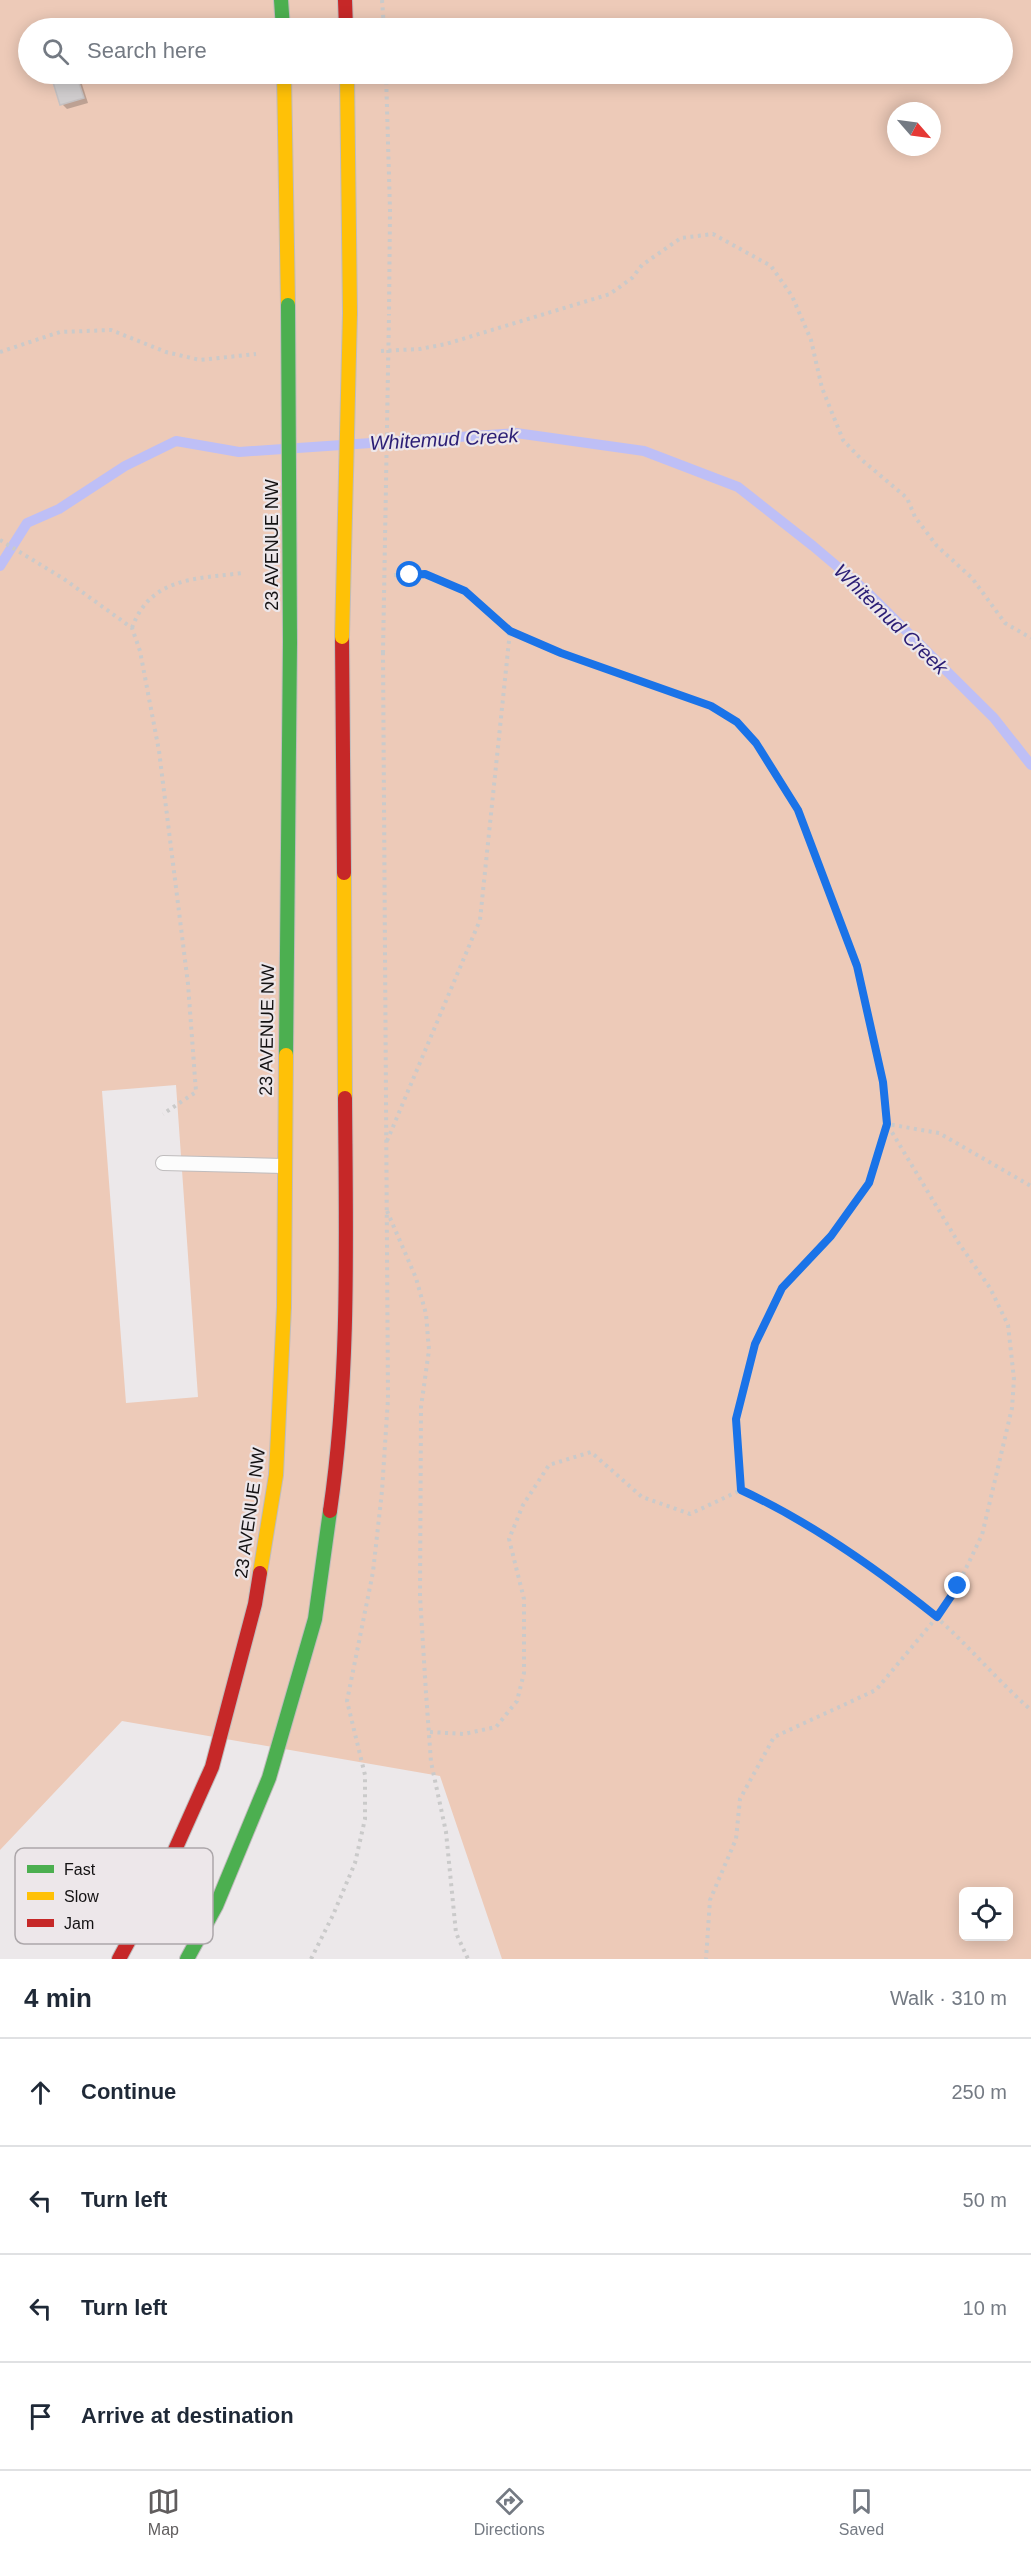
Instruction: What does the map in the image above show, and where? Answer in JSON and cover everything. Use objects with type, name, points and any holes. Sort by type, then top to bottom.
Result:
[{"type":"main road","points":[[281,0],[282,18]]},
{"type":"main road","points":[[345,0],[346,18]]},
{"type":"main road","name":"23 AVENUE NW","points":[[176,1848],[212,1767],[255,1604],[276,1475],[284,1307],[283,1166],[290,642],[285,84]]},
{"type":"main road","points":[[213,1911],[269,1778],[315,1619],[337,1465],[347,1308],[342,637],[350,313],[347,84]]},
{"type":"main road","name":"23 AVENUE NW","points":[[119,1959],[127,1944]]},
{"type":"main road","points":[[187,1959],[195,1944]]},
{"type":"lane","points":[[164,1163],[283,1166]]},
{"type":"path","points":[[382,0],[383,18]]},
{"type":"path","points":[[383,653],[390,210],[386,84]]},
{"type":"path","points":[[374,351],[420,349],[446,344],[610,294],[632,278],[642,265],[681,238],[713,234],[771,266],[792,296],[811,340],[822,388],[843,440],[862,460],[907,498],[915,517],[937,546],[972,578],[1005,623],[1031,638]]},
{"type":"path","points":[[0,352],[60,332],[111,330],[166,352],[200,360],[259,354]]},
{"type":"path","points":[[0,540],[64,579],[132,628],[140,651],[159,751],[188,984],[196,1092],[163,1114]]},
{"type":"path","points":[[132,628],[138,612],[153,595],[184,580],[242,573]]},
{"type":"path","points":[[394,575],[425,574],[465,591],[510,631],[561,653],[711,706],[737,722],[756,743],[798,810],[857,966],[883,1082],[887,1124],[869,1183],[831,1236],[782,1288],[755,1344],[736,1419],[741,1490]]},
{"type":"path","points":[[386,1144],[480,920],[510,631]]},
{"type":"path","points":[[887,1124],[939,1133],[1031,1186]]},
{"type":"path","points":[[706,1959],[710,1900],[736,1839],[740,1798],[774,1737],[876,1690],[937,1617],[958,1586],[982,1535],[1012,1408],[1014,1379],[1008,1325],[999,1306],[887,1124]]},
{"type":"path","points":[[386,1210],[416,1278],[426,1314],[429,1350],[421,1407],[420,1596],[431,1762],[446,1832],[456,1934],[468,1959]]},
{"type":"path","points":[[430,1732],[464,1734],[496,1727],[517,1701],[524,1673],[524,1599],[509,1539],[523,1505],[549,1465],[591,1452],[642,1497],[690,1514],[741,1490]]},
{"type":"path","points":[[741,1490],[786,1511],[902,1589],[937,1617],[1031,1710]]},
{"type":"shaded area","points":[[0,0],[1031,0],[1031,1959],[502,1959],[440,1776],[122,1721],[0,1850]],"holes":[[[176,1085],[198,1397],[126,1403],[102,1091]]]},
{"type":"building","points":[[54,84],[79,84],[84,98],[60,105]]},
{"type":"waterway","name":"Whitemud Creek","points":[[0,566],[27,523],[59,509],[125,466],[176,441],[239,452],[516,433],[644,451],[738,487],[813,546],[865,590],[994,718],[1031,765]]},
{"type":"traffic: fast","points":[[281,0],[282,18]]},
{"type":"traffic: fast","points":[[288,305],[290,642]]},
{"type":"traffic: fast","points":[[286,1055],[290,642]]},
{"type":"traffic: fast","points":[[213,1911],[269,1778],[315,1619],[330,1511]]},
{"type":"traffic: fast","points":[[187,1959],[195,1944]]},
{"type":"traffic: slow","points":[[284,84],[288,305]]},
{"type":"traffic: slow","points":[[347,84],[350,313]]},
{"type":"traffic: slow","points":[[342,637],[350,313]]},
{"type":"traffic: slow","points":[[344,873],[345,1098]]},
{"type":"traffic: slow","points":[[260,1573],[276,1475],[284,1307],[286,1055]]},
{"type":"traffic: jam","points":[[345,0],[346,18]]},
{"type":"traffic: jam","points":[[342,637],[344,873]]},
{"type":"traffic: jam","points":[[330,1511],[344,1357],[345,1098]]},
{"type":"traffic: jam","points":[[176,1848],[212,1767],[255,1604],[260,1573]]},
{"type":"traffic: jam","points":[[119,1959],[127,1944]]},
{"type":"route","points":[[410,575],[425,574],[465,591],[510,631],[561,653],[711,706],[737,722],[756,743],[798,810],[857,966],[883,1082],[887,1124],[869,1183],[831,1236],[782,1288],[755,1344],[736,1419],[741,1490],[786,1511],[902,1589],[937,1617],[958,1586]]}]
